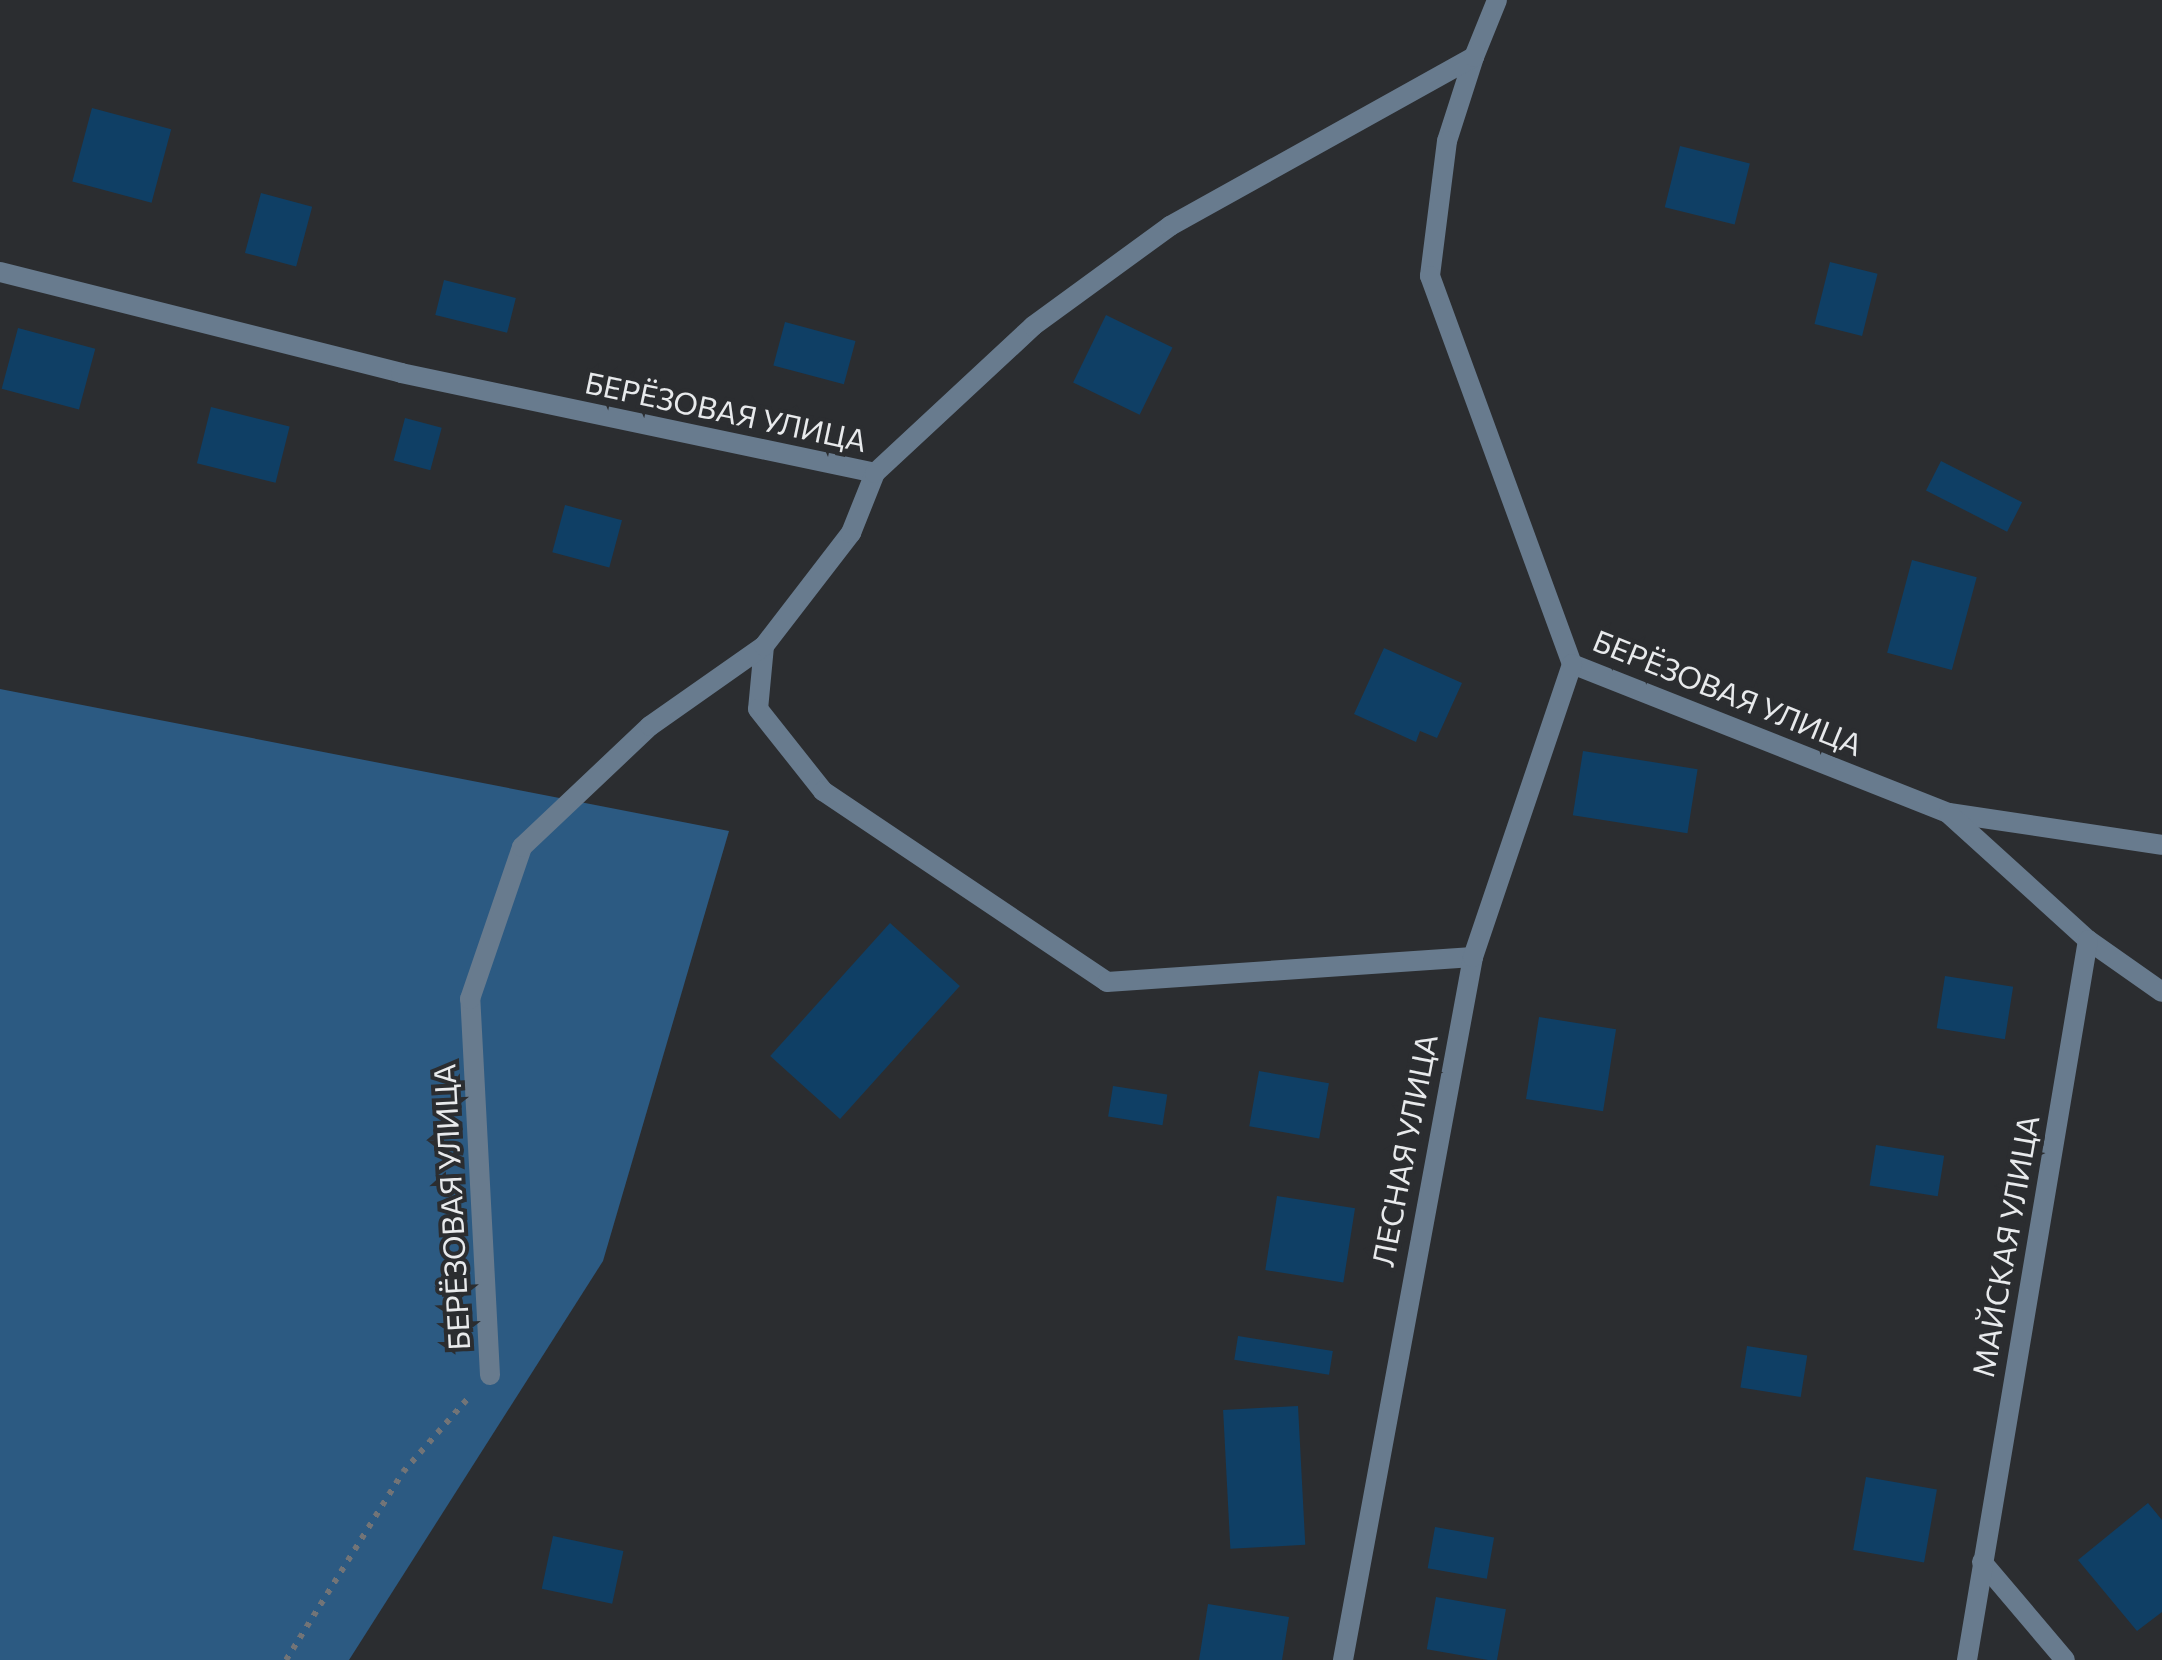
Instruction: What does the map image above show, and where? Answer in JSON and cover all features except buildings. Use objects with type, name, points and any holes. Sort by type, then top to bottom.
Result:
[{"type":"street","name":"БЕРЁЗОВАЯ УЛИЦА","points":[[1497,0],[1447,141],[1430,276],[1572,664],[1949,813],[2162,845]]},
{"type":"street","points":[[875,473],[1033,326],[1170,226],[1474,57]]},
{"type":"street","name":"БЕРЁЗОВАЯ УЛИЦА","points":[[0,272],[401,373],[875,473],[851,533],[764,646],[650,726],[522,847],[470,999],[490,1374]]},
{"type":"street","points":[[764,646],[758,709],[823,791],[1107,982],[1474,957]]},
{"type":"street","name":"ЛЕСНАЯ УЛИЦА","points":[[1343,1660],[1474,957],[1572,664]]},
{"type":"street","name":"БЕРЁЗОВАЯ УЛИЦА","points":[[1949,813],[2088,940],[2162,992]]},
{"type":"street","name":"МАЙСКАЯ УЛИЦА","points":[[1967,1660],[2088,940]]},
{"type":"street","points":[[1982,1562],[2065,1660]]},
{"type":"path","points":[[286,1660],[402,1472],[490,1374]]},
{"type":"shaded area","points":[[0,689],[729,831],[603,1261],[349,1660],[0,1660]]}]
